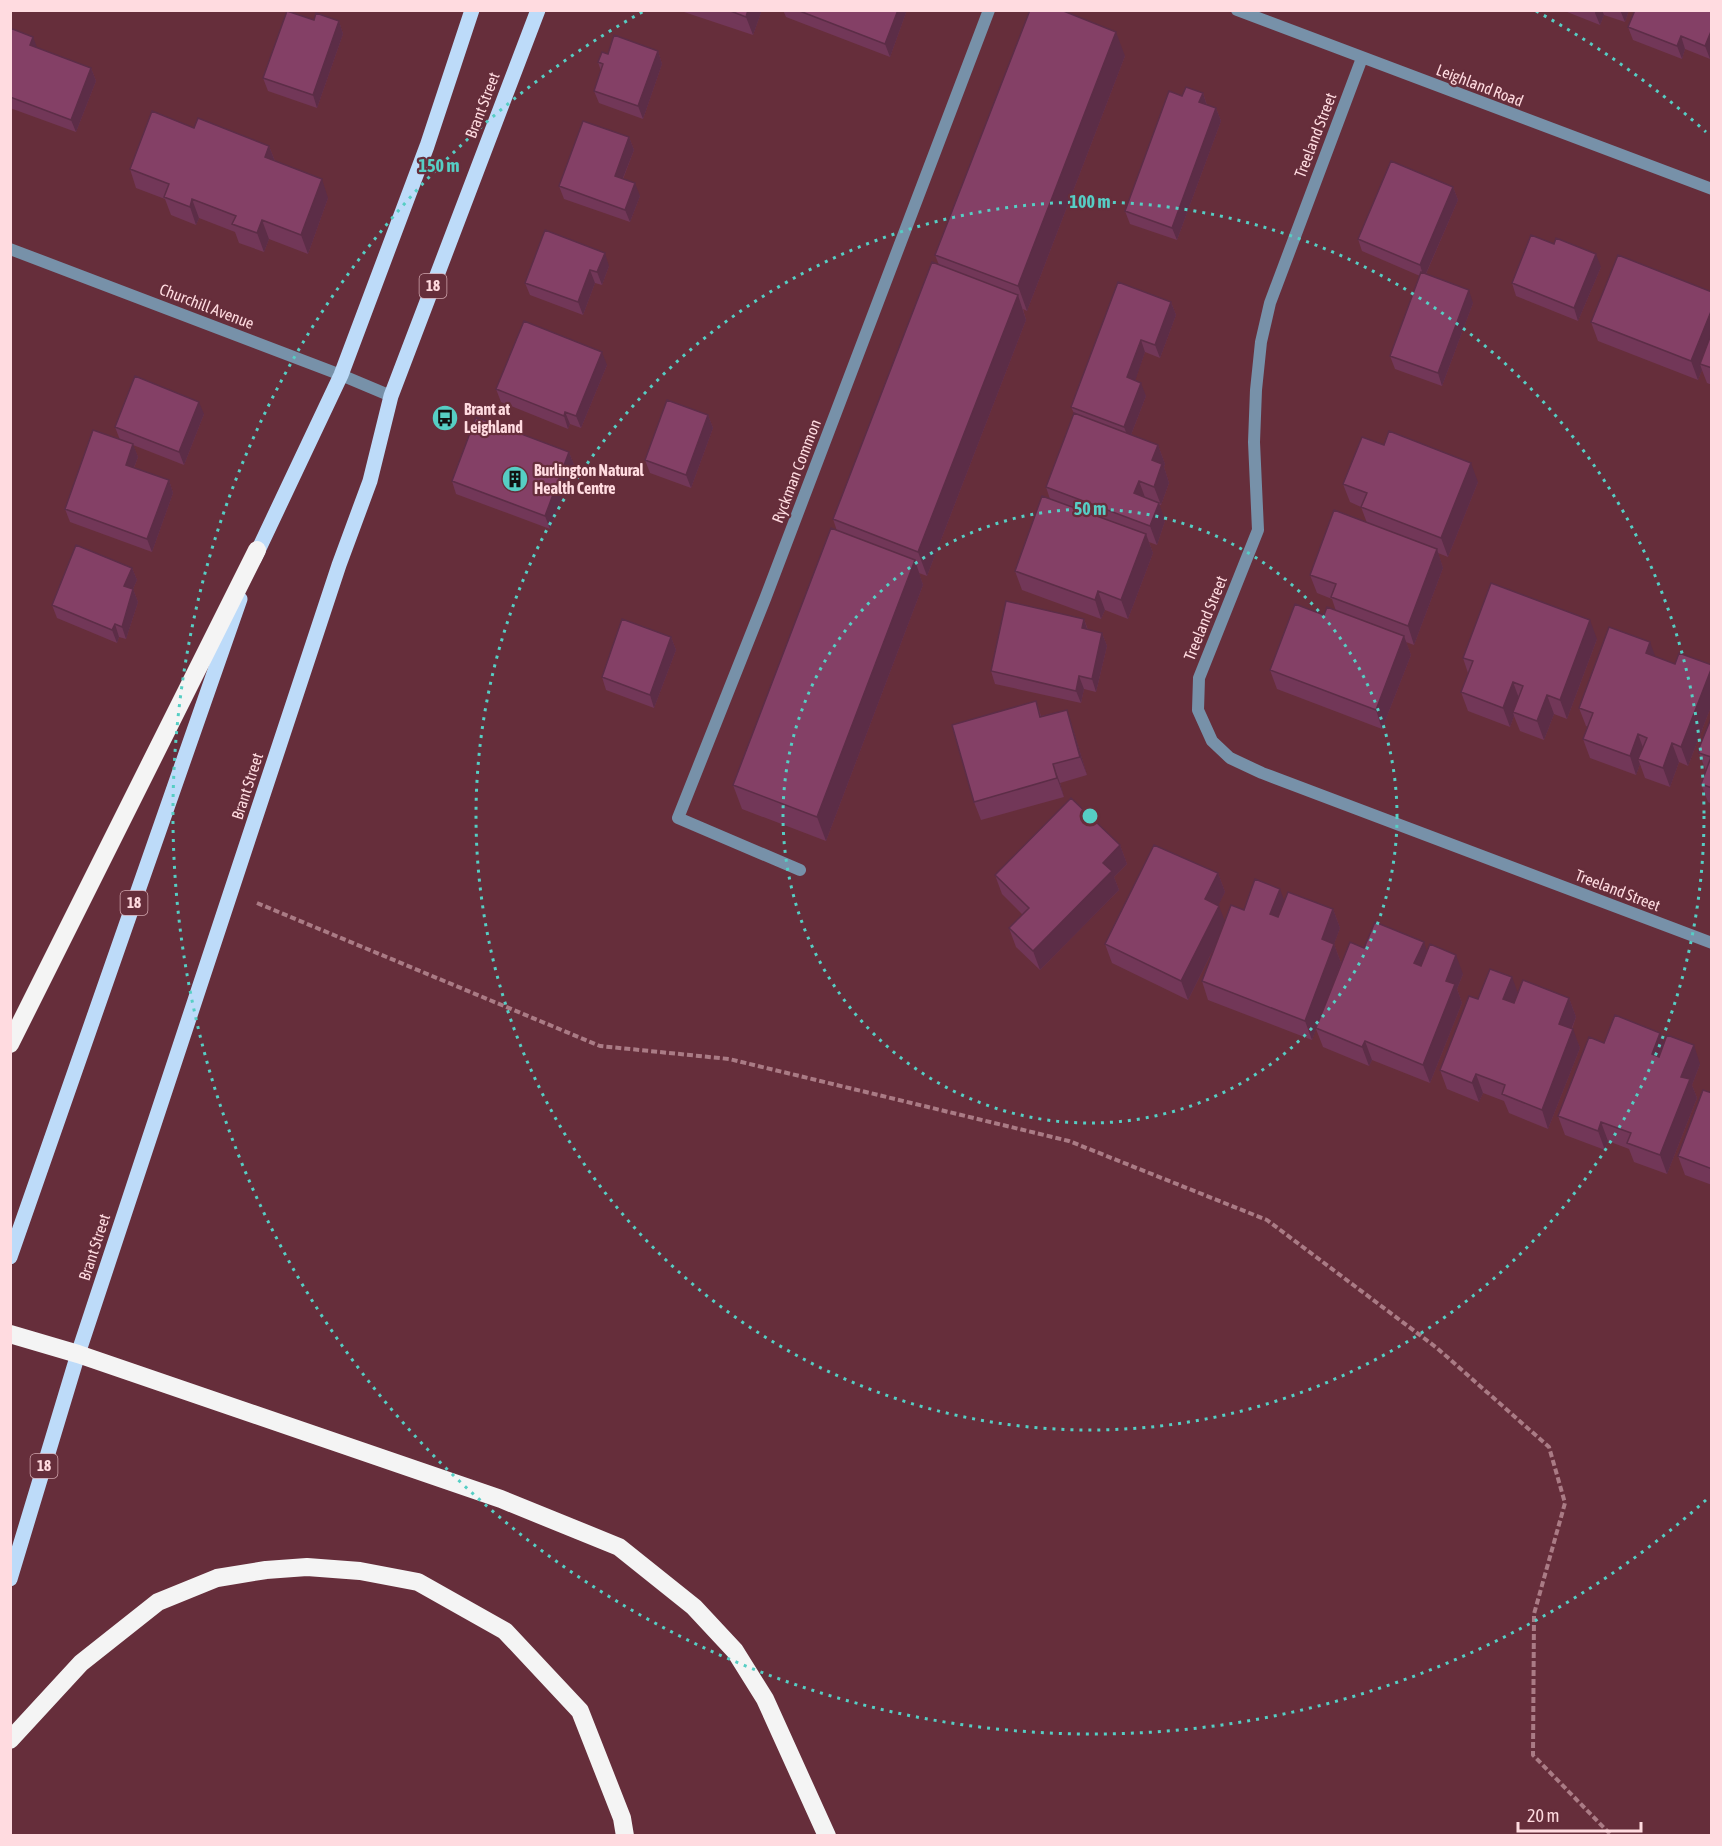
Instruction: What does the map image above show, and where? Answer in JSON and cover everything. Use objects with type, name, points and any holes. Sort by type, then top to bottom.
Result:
[{"type":"highway","points":[[10,1044],[257,550]]},
{"type":"highway","points":[[10,1334],[78,1354],[501,1499],[619,1547],[694,1607],[735,1651],[765,1699],[827,1836]]},
{"type":"highway","points":[[10,1740],[81,1663],[158,1602],[218,1578],[266,1569],[307,1567],[360,1571],[418,1582],[505,1632],[580,1711],[622,1818],[625,1836]]},
{"type":"main road","name":"18","points":[[10,1257],[257,550],[340,375],[427,146],[472,10]]},
{"type":"main road","name":"Brant Street","points":[[10,1579],[78,1354],[339,565],[370,481],[391,396],[538,10]]},
{"type":"street","name":"Ryckman Common","points":[[800,870],[678,818],[765,599],[989,10]]},
{"type":"street","name":"Leighland Road","points":[[1237,10],[1712,189]]},
{"type":"street","name":"Treeland Street","points":[[1362,58],[1270,303],[1261,342],[1256,390],[1254,442],[1258,530],[1198,678],[1198,710],[1212,741],[1230,758],[1262,773],[1712,944]]},
{"type":"street","name":"Churchill Avenue","points":[[10,249],[391,396]]},
{"type":"path","points":[[230,891],[600,1046],[729,1059],[1069,1141],[1267,1220],[1437,1348],[1549,1447],[1565,1503],[1534,1614],[1533,1755],[1612,1836]]},
{"type":"building","points":[[728,10],[748,10],[746,17]]},
{"type":"building","points":[[797,10],[898,10],[885,44]]},
{"type":"building","points":[[1030,10],[1061,10],[1116,32],[1018,286],[935,255]]},
{"type":"building","points":[[1635,10],[1712,10],[1712,29],[1705,46],[1681,36],[1677,46],[1628,27]]},
{"type":"building","points":[[287,11],[314,20],[316,13],[339,21],[313,95],[263,78]]},
{"type":"building","points":[[10,28],[33,37],[30,45],[91,68],[71,120],[10,97]]},
{"type":"building","points":[[614,35],[658,51],[638,106],[594,91],[603,64],[598,62],[602,52],[608,54]]},
{"type":"building","points":[[1186,87],[1203,93],[1199,102],[1216,108],[1172,228],[1125,211],[1169,91],[1182,96]]},
{"type":"building","points":[[152,111],[194,128],[198,118],[269,146],[265,157],[322,179],[301,235],[262,220],[257,233],[232,224],[236,216],[192,199],[190,207],[164,197],[169,184],[130,169]]},
{"type":"building","points":[[583,121],[629,137],[615,176],[635,183],[625,210],[559,186]]},
{"type":"building","points":[[1391,161],[1453,187],[1420,265],[1358,239]]},
{"type":"building","points":[[545,230],[605,253],[597,272],[590,270],[578,302],[525,283]]},
{"type":"building","points":[[1531,235],[1554,244],[1556,238],[1596,254],[1574,308],[1512,283]]},
{"type":"building","points":[[1618,255],[1712,292],[1712,309],[1691,361],[1591,322]]},
{"type":"building","points":[[932,262],[1018,295],[918,552],[833,519]]},
{"type":"building","points":[[1421,272],[1469,290],[1438,373],[1390,356]]},
{"type":"building","points":[[1118,282],[1171,302],[1155,345],[1141,340],[1127,377],[1141,383],[1124,427],[1071,407]]},
{"type":"building","points":[[524,321],[602,352],[576,416],[565,412],[564,416],[496,389]]},
{"type":"building","points":[[1712,332],[1712,368],[1700,364]]},
{"type":"building","points":[[135,376],[199,402],[179,452],[115,427]]},
{"type":"building","points":[[667,400],[708,415],[686,475],[645,460]]},
{"type":"building","points":[[1074,413],[1158,445],[1152,460],[1162,464],[1154,487],[1139,481],[1134,493],[1159,503],[1150,526],[1046,487]]},
{"type":"building","name":"Burlington Natural Health Centre","points":[[476,417],[569,452],[545,516],[452,481]]},
{"type":"building","points":[[93,430],[133,444],[126,465],[169,480],[147,539],[65,509]]},
{"type":"building","points":[[1389,431],[1471,463],[1441,538],[1361,507],[1367,493],[1343,484],[1362,437],[1384,445]]},
{"type":"building","points":[[1042,496],[1146,534],[1121,600],[1098,591],[1095,600],[1015,571]]},
{"type":"building","points":[[1334,510],[1437,549],[1408,626],[1331,597],[1336,584],[1310,575]]},
{"type":"building","points":[[831,528],[915,560],[817,817],[733,785]]},
{"type":"building","points":[[76,545],[132,568],[124,586],[133,589],[122,627],[115,624],[112,630],[52,605]]},
{"type":"building","points":[[1491,583],[1590,620],[1560,700],[1547,695],[1537,721],[1513,712],[1523,686],[1513,682],[1503,708],[1461,692],[1473,661],[1463,658]]},
{"type":"building","points":[[1006,601],[1084,619],[1082,628],[1102,633],[1092,679],[1079,676],[1076,691],[991,671]]},
{"type":"building","points":[[1295,604],[1324,615],[1327,607],[1404,636],[1376,710],[1270,670]]},
{"type":"building","points":[[622,619],[671,637],[650,695],[602,677]]},
{"type":"building","points":[[1609,627],[1650,642],[1646,653],[1675,664],[1679,653],[1712,665],[1681,747],[1672,743],[1663,768],[1638,759],[1647,738],[1638,734],[1630,756],[1583,739],[1593,713],[1579,708]]},
{"type":"building","points":[[1036,701],[1040,717],[1067,710],[1080,757],[1053,764],[1057,778],[974,802],[952,725]]},
{"type":"building","points":[[1712,716],[1712,788],[1701,784],[1711,757],[1699,753],[1699,748]]},
{"type":"building","points":[[1071,798],[1120,845],[1103,863],[1112,871],[1033,951],[1009,928],[1029,908],[995,875]]},
{"type":"building","points":[[1154,845],[1218,873],[1205,899],[1219,906],[1181,981],[1105,944]]},
{"type":"building","points":[[1255,879],[1280,889],[1270,914],[1278,917],[1288,892],[1333,909],[1322,939],[1334,944],[1305,1021],[1202,981],[1231,905],[1244,910]]},
{"type":"building","points":[[1375,922],[1424,942],[1414,963],[1421,966],[1430,944],[1456,955],[1446,981],[1455,984],[1423,1065],[1365,1041],[1362,1047],[1316,1028],[1350,942],[1364,948]]},
{"type":"building","points":[[1490,969],[1512,977],[1503,999],[1514,1003],[1523,980],[1569,998],[1559,1024],[1573,1029],[1542,1110],[1502,1094],[1505,1085],[1476,1074],[1472,1083],[1440,1070],[1469,996],[1478,999]]},
{"type":"building","points":[[1615,1015],[1660,1033],[1652,1054],[1659,1057],[1667,1035],[1694,1045],[1681,1077],[1690,1079],[1660,1155],[1627,1143],[1631,1133],[1601,1122],[1598,1131],[1558,1116],[1589,1037],[1604,1043]]},
{"type":"building","points":[[1703,1090],[1712,1093],[1712,1169],[1678,1156]]},
{"type":"place","name":"Brant at Leighland","points":[[445,418]]},
{"type":"place","name":"Burlington Natural Health Centre","points":[[515,479]]}]
